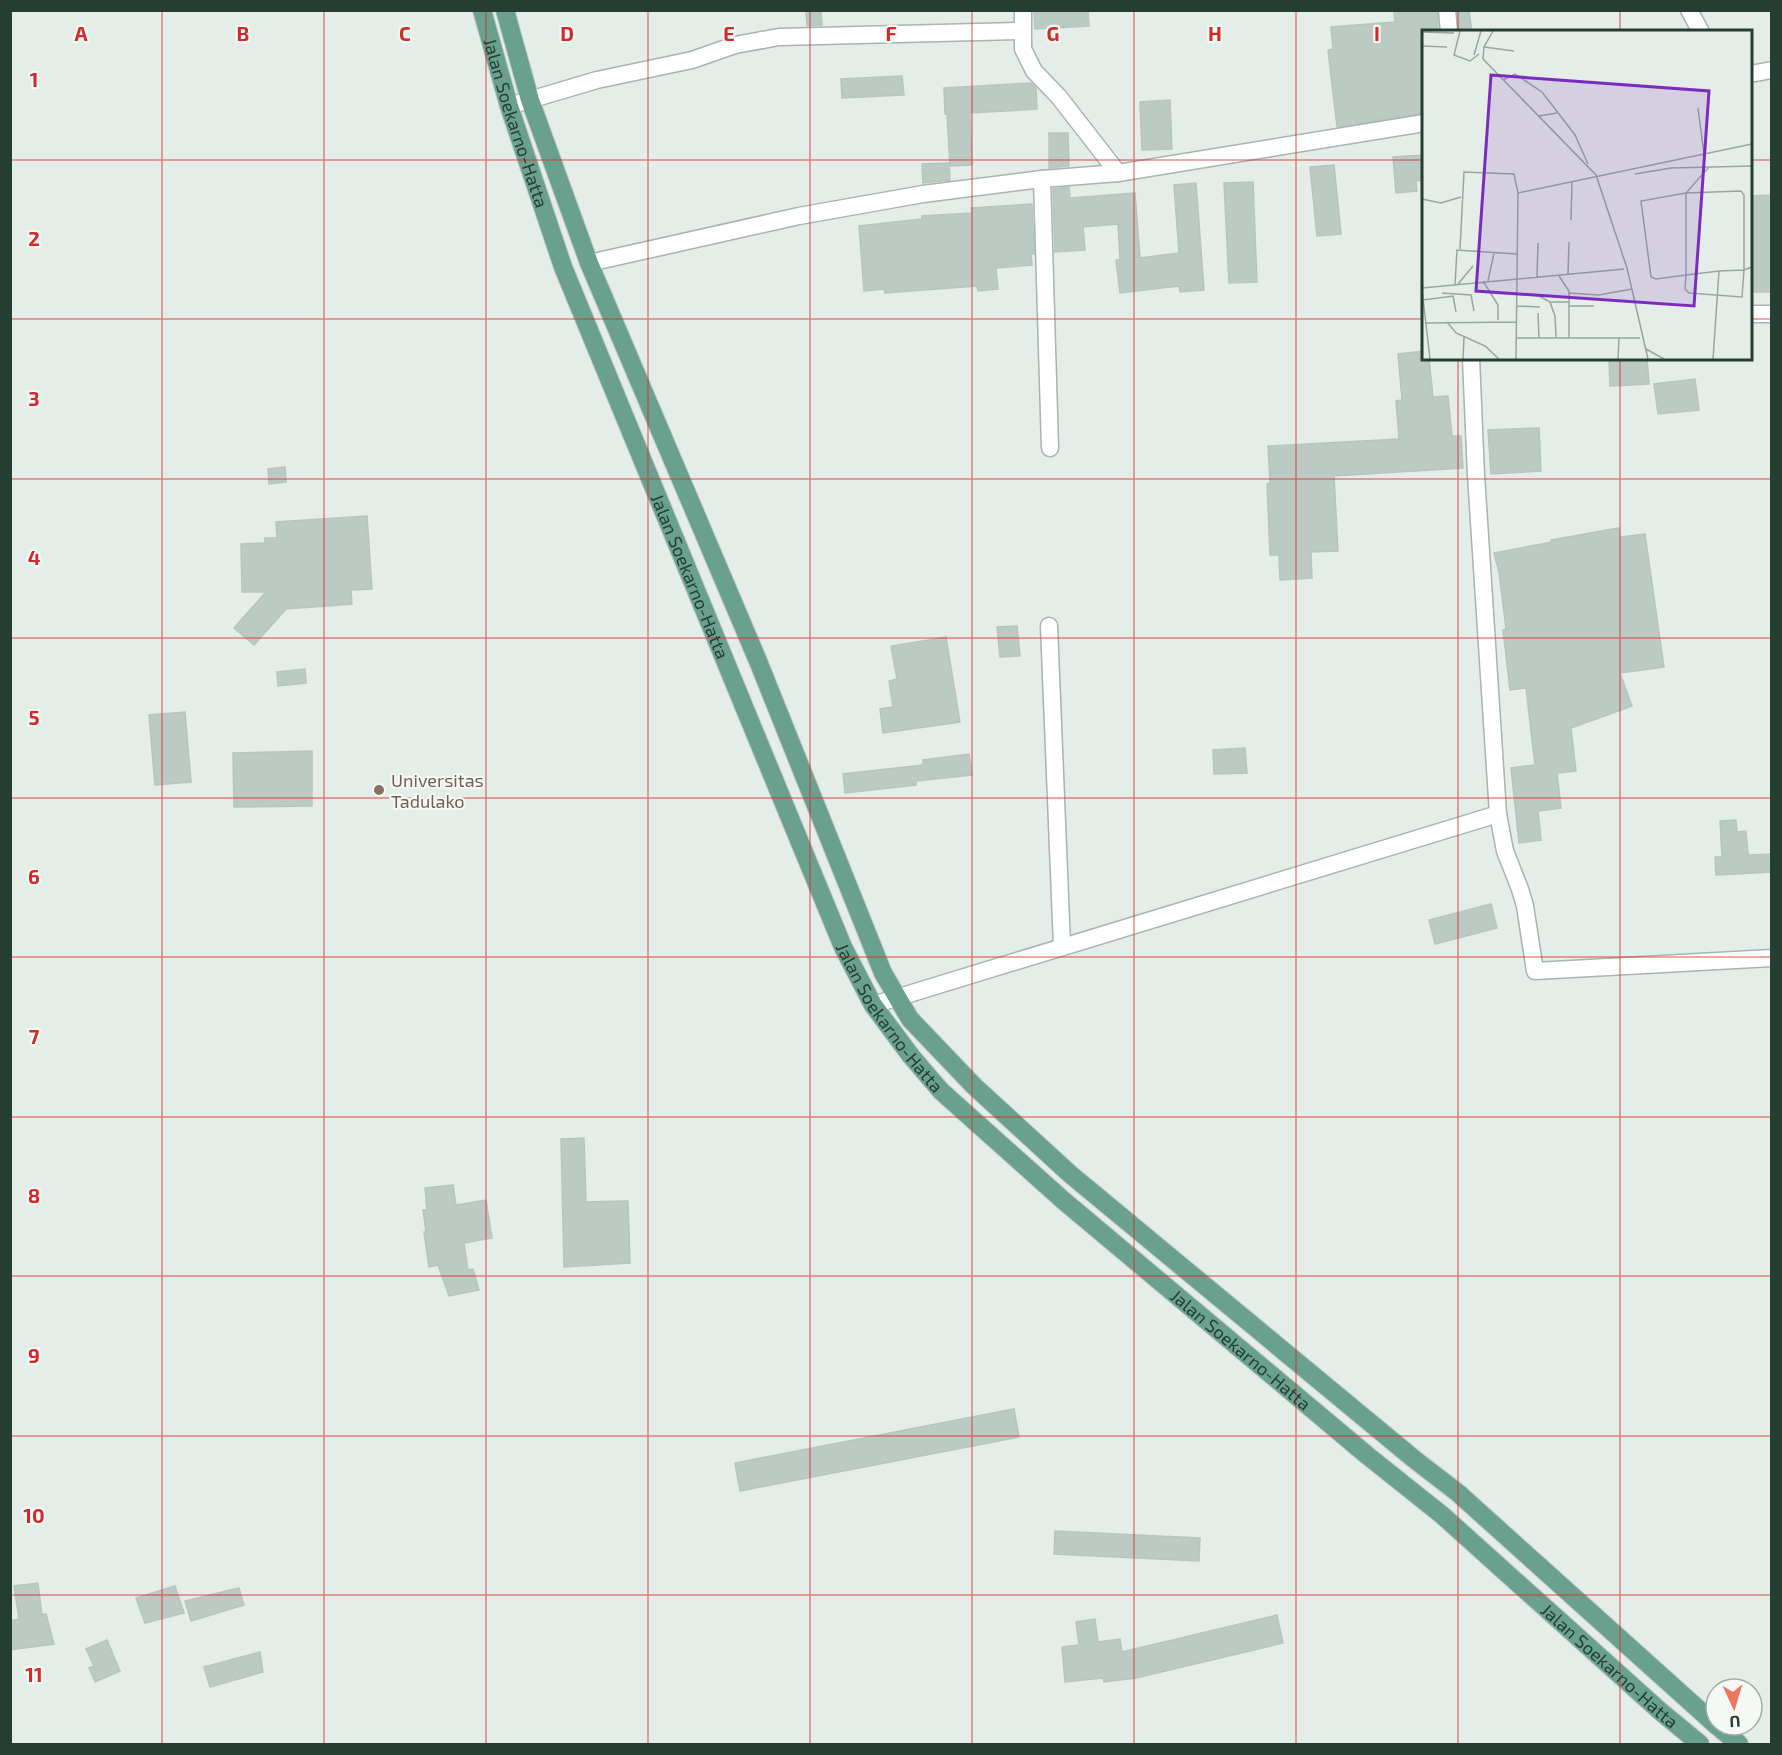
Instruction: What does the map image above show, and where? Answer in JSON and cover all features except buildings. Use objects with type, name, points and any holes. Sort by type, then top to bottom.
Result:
[{"type":"main road","name":"Jalan Soekarno-Hatta","points":[[482,10],[509,106],[563,267],[843,947],[873,1005],[911,1056],[941,1091],[1064,1201],[1442,1515],[1660,1711],[1700,1744]]},
{"type":"main road","name":"Jalan Soekarno-Hatta","points":[[505,10],[530,100],[589,263],[758,661],[883,973],[910,1019],[974,1086],[1070,1174],[1370,1423],[1458,1493],[1704,1714]]},
{"type":"main road","points":[[1346,1437],[1370,1423]]},
{"type":"street","points":[[1023,10],[1023,49],[1034,71],[1059,97],[1118,173]]},
{"type":"street","points":[[1447,10],[1449,30]]},
{"type":"street","points":[[1689,10],[1700,30]]},
{"type":"street","points":[[509,106],[597,81],[693,60],[735,45],[779,37],[1022,31]]},
{"type":"street","points":[[1752,74],[1772,70]]},
{"type":"street","points":[[589,263],[799,216],[923,194],[1042,179],[1118,173],[1422,123]]},
{"type":"street","points":[[1042,179],[1050,448]]},
{"type":"street","points":[[1752,314],[1772,314]]},
{"type":"street","points":[[1471,360],[1476,475],[1498,814],[1505,851],[1525,906],[1535,971],[1772,958]]},
{"type":"street","points":[[1048,626],[1062,946]]},
{"type":"street","points":[[873,1005],[1498,814]]},
{"type":"place","name":"Universitas Tadulako","points":[[379,790]]}]
